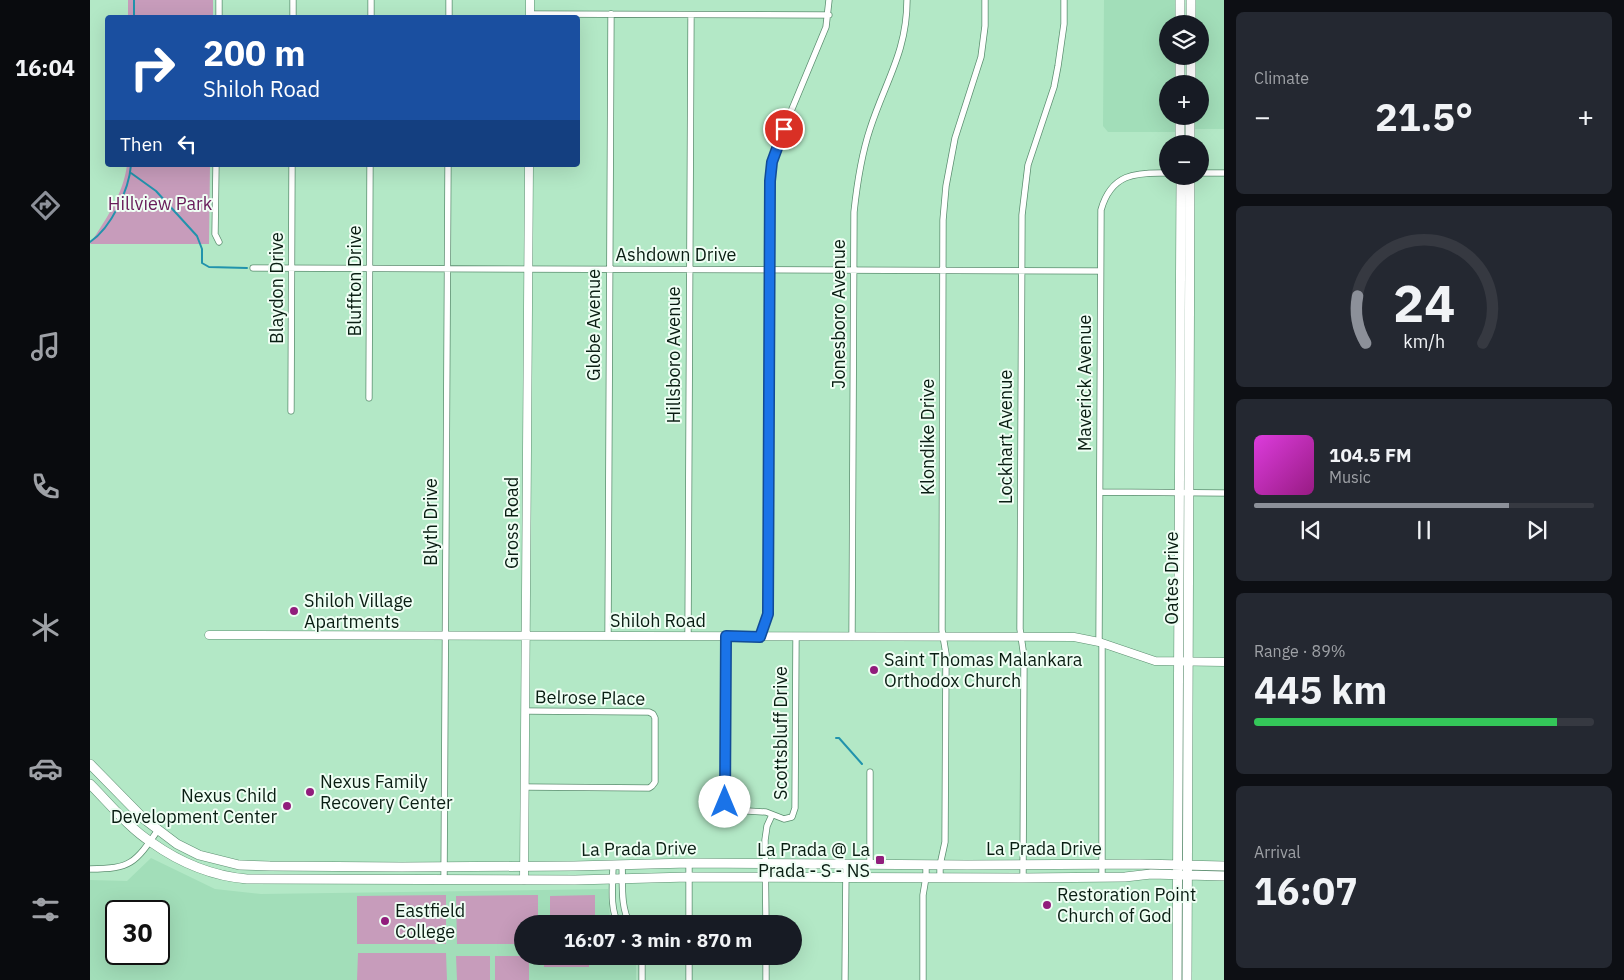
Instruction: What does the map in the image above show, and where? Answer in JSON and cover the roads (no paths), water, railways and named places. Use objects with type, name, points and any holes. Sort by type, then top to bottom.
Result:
[{"type":"main road","points":[[1180,0],[1180,12],[1191,12],[1191,0]]},
{"type":"main road","name":"Oates Drive","points":[[1181,185],[1184,493],[1189,662],[1187,980]]},
{"type":"main road","name":"Oates Drive","points":[[1177,980],[1178,662],[1184,493],[1190,185]]},
{"type":"main road","name":"La Prada Drive","points":[[90,764],[144,818],[177,844],[199,855],[238,865],[524,867],[689,863],[1101,864],[1178,865],[1188,870],[1224,876]]},
{"type":"main road","points":[[90,784],[150,842]]},
{"type":"main road","name":"La Prada Drive","points":[[150,842],[189,864],[236,878],[323,880],[524,880],[689,877],[1102,877],[1178,874],[1188,870],[1224,866]]},
{"type":"main road","points":[[236,878],[238,865]]},
{"type":"main road","points":[[323,866],[323,880]]},
{"type":"street","points":[[219,0],[219,15]]},
{"type":"street","points":[[293,0],[293,15]]},
{"type":"street","points":[[371,15],[372,0]]},
{"type":"street","points":[[449,0],[449,15]]},
{"type":"street","points":[[760,637],[768,614],[769,270],[772,162],[777,145],[826,28],[829,15],[829,0]]},
{"type":"street","name":"Jonesboro Avenue","points":[[852,637],[854,212],[857,182],[870,127],[900,52],[904,36],[907,0]]},
{"type":"street","name":"Klondike Drive","points":[[940,878],[940,865],[945,842],[946,654],[943,637],[943,220],[949,162],[959,122],[981,58],[985,26],[985,0]]},
{"type":"street","name":"Lockhart Avenue","points":[[1023,878],[1024,657],[1021,637],[1022,215],[1028,165],[1054,87],[1064,24],[1064,0]]},
{"type":"street","points":[[528,1],[530,15]]},
{"type":"street","name":"Globe Avenue","points":[[608,636],[611,14]]},
{"type":"street","points":[[570,15],[829,15]]},
{"type":"street","name":"Hillsboro Avenue","points":[[688,636],[691,15]]},
{"type":"street","points":[[216,167],[215,234],[218,242]]},
{"type":"street","name":"Blaydon Drive","points":[[291,411],[292,167]]},
{"type":"street","name":"Bluffton Drive","points":[[369,398],[370,167]]},
{"type":"street","name":"Blyth Drive","points":[[444,880],[448,167]]},
{"type":"street","name":"Gross Road","points":[[524,880],[529,167]]},
{"type":"street","name":"Maverick Avenue","points":[[1102,877],[1101,210],[1108,191],[1114,185],[1131,175],[1142,172],[1159,173]]},
{"type":"street","points":[[1209,173],[1224,173]]},
{"type":"street","name":"Ashdown Drive","points":[[253,268],[1100,271]]},
{"type":"street","points":[[1100,492],[1224,493]]},
{"type":"street","name":"Shiloh Road","points":[[208,635],[1074,637],[1101,643],[1155,661],[1224,662]]},
{"type":"street","points":[[726,636],[725,802],[731,810],[772,815]]},
{"type":"street","name":"Scottsbluff Drive","points":[[766,915],[766,831],[768,820],[772,815],[777,818],[788,819],[794,813],[795,808],[796,637]]},
{"type":"street","name":"Belrose Place","points":[[525,711],[649,712],[655,718],[655,773],[652,786],[648,788],[525,787]]},
{"type":"street","points":[[870,772],[870,864]]},
{"type":"street","points":[[90,869],[109,869],[126,866],[137,858],[158,830]]},
{"type":"street","points":[[689,863],[689,915]]},
{"type":"street","points":[[614,915],[613,907],[618,878],[618,864]]},
{"type":"street","points":[[618,864],[618,878],[626,915]]},
{"type":"street","points":[[845,980],[846,864]]},
{"type":"street","points":[[922,980],[923,895],[926,864]]},
{"type":"street","points":[[642,965],[642,980]]},
{"type":"street","points":[[688,980],[689,965]]},
{"type":"street","points":[[766,965],[766,980]]},
{"type":"waterway","points":[[134,0],[134,15]]},
{"type":"waterway","points":[[90,242],[105,228],[118,208],[127,186],[131,167]]},
{"type":"waterway","points":[[131,173],[156,191],[197,236],[202,249],[202,263],[209,267],[247,268]]},
{"type":"waterway","points":[[836,738],[839,738],[862,764]]},
{"type":"place","name":"Shiloh Village Apartments","points":[[294,611]]},
{"type":"place","name":"Saint Thomas Malankara Orthodox Church","points":[[874,670]]},
{"type":"place","name":"Nexus Family Recovery Center","points":[[310,792]]},
{"type":"place","name":"Nexus Child Development Center","points":[[287,806]]},
{"type":"place","name":"La Prada @ La Prada - S - NS","points":[[880,860]]},
{"type":"place","name":"Restoration Point Church of God","points":[[1047,905]]},
{"type":"place","name":"Eastfield College","points":[[385,921]]},
{"type":"park label","name":"Hillview Park","points":[[160,204]]}]
